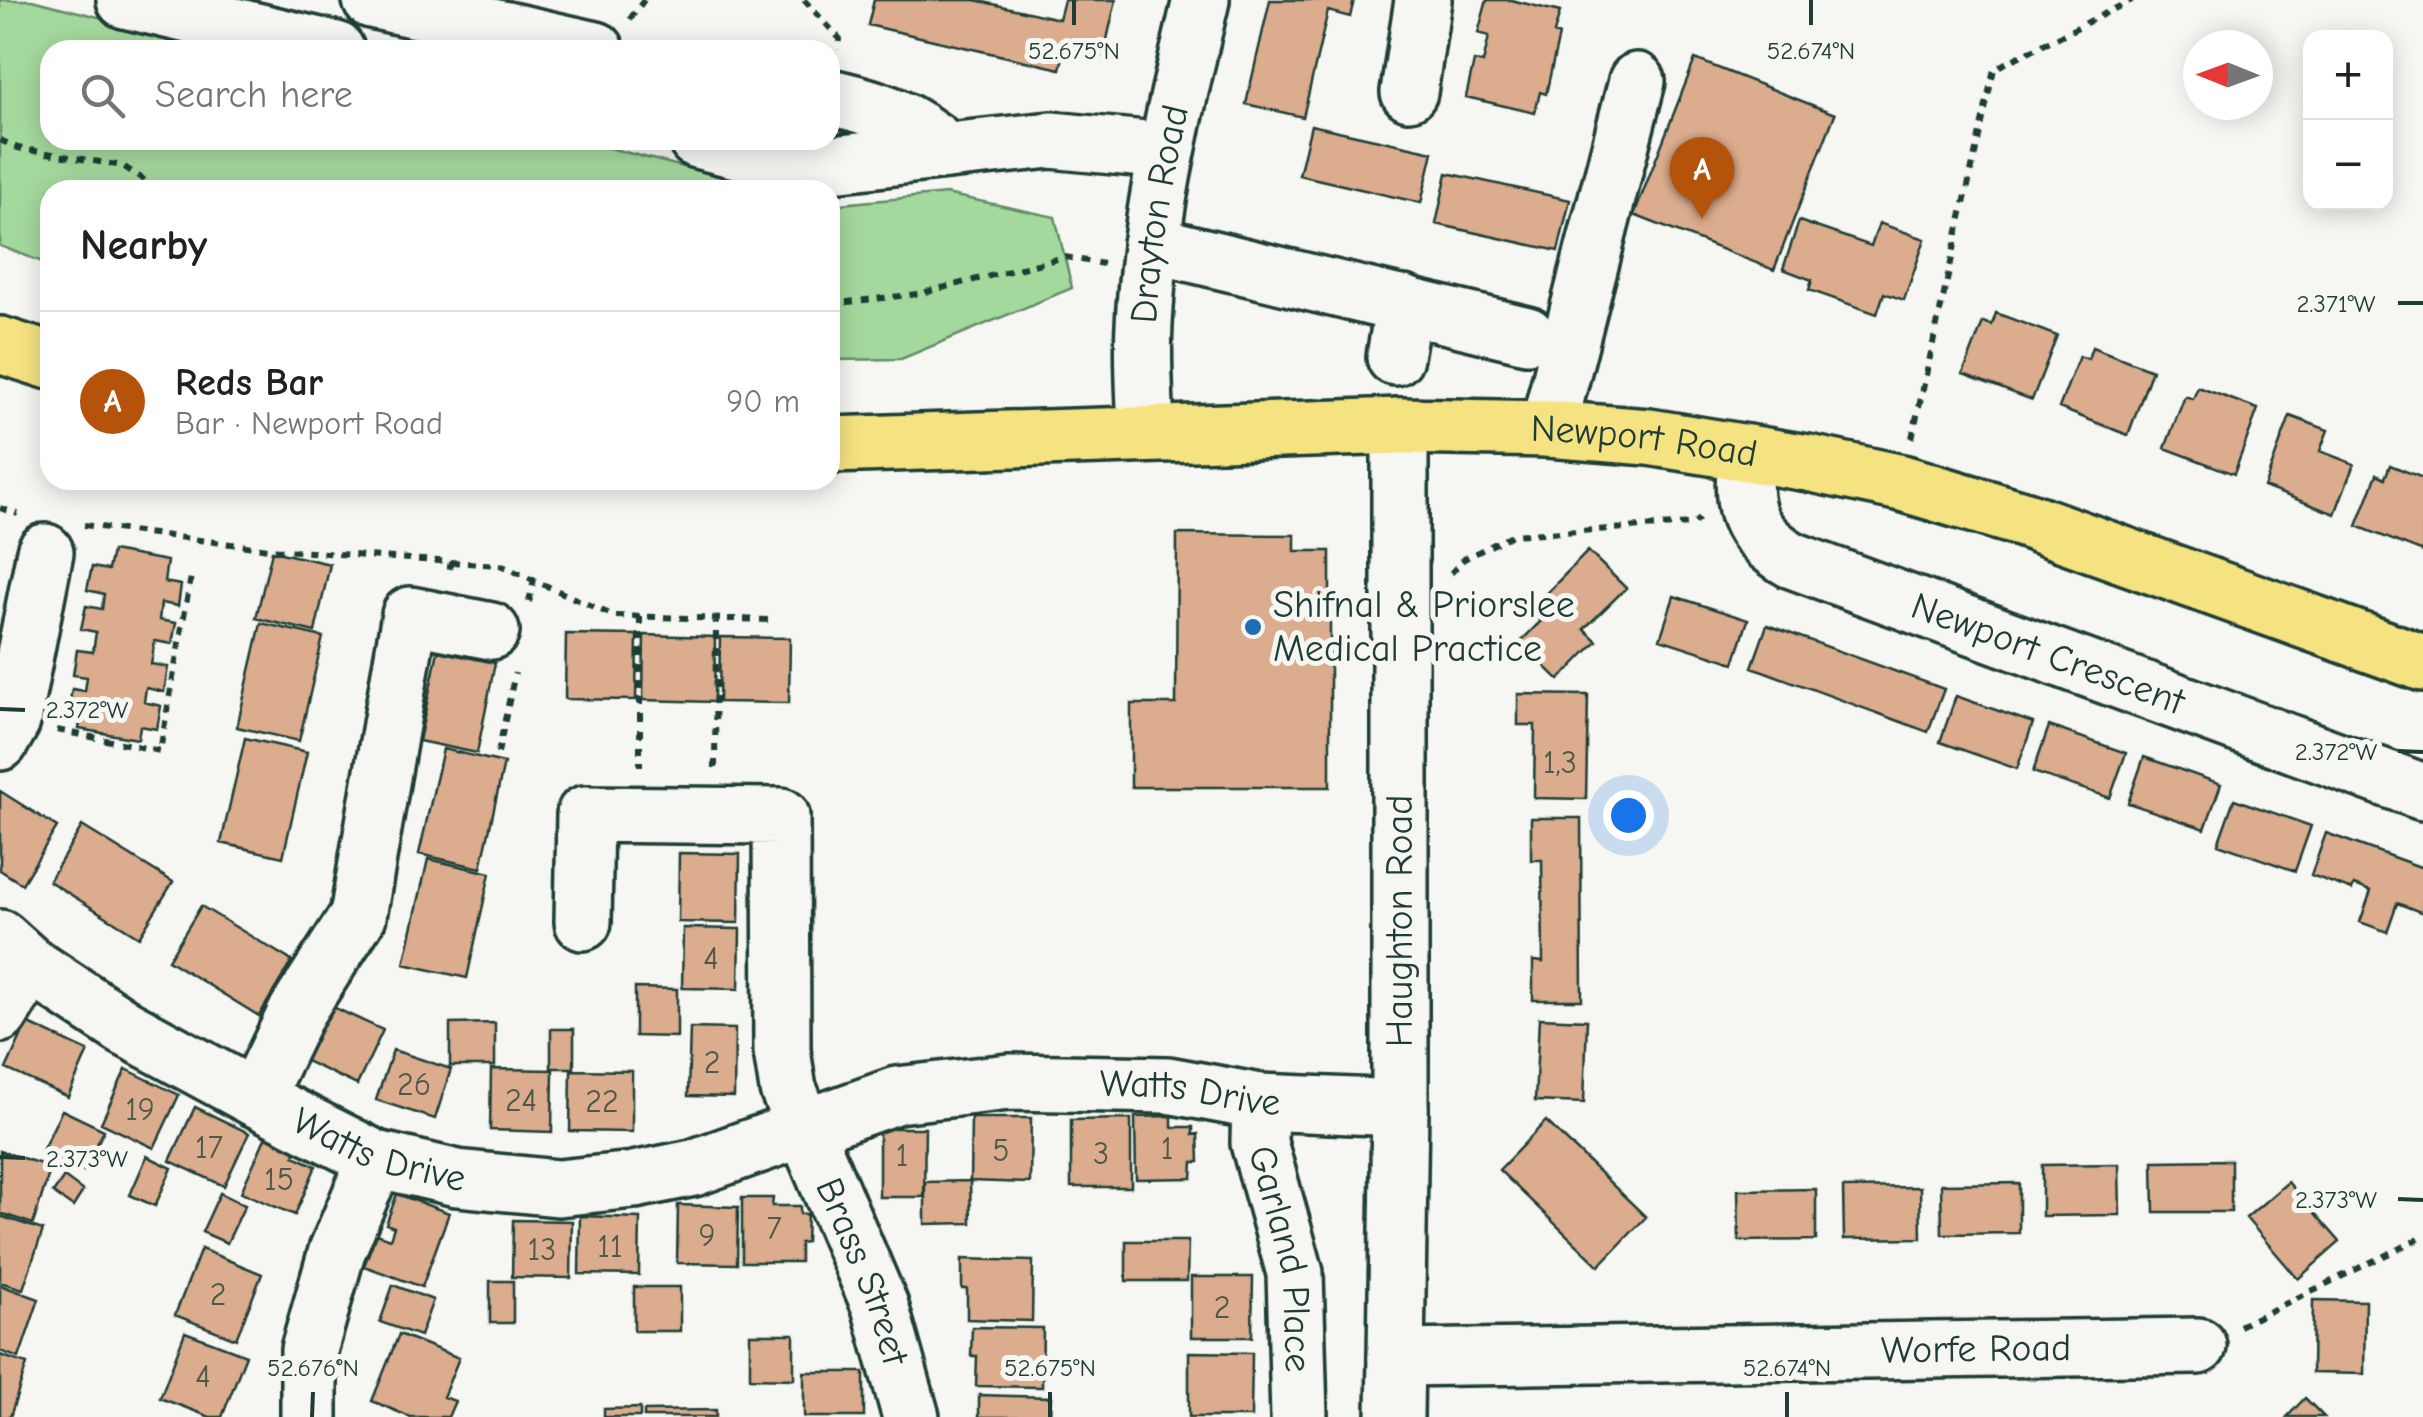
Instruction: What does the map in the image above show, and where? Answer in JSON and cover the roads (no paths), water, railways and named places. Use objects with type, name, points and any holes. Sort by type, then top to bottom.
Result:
[{"type":"main road","points":[[0,345],[40,357]]},
{"type":"main road","name":"Newport Road","points":[[840,446],[1400,426],[1548,429],[1649,437],[1745,469],[1808,463],[1902,483],[2026,520],[2423,663]]},
{"type":"street","points":[[126,0],[294,40]]},
{"type":"street","points":[[371,0],[551,40]]},
{"type":"street","name":"Drayton Road","points":[[1146,433],[1144,328],[1150,257],[1166,151],[1200,0]]},
{"type":"street","points":[[1409,92],[1422,0]]},
{"type":"street","points":[[1548,429],[1637,80]]},
{"type":"street","points":[[840,100],[918,126],[947,151]]},
{"type":"street","points":[[737,150],[824,165],[1051,140],[1166,151]]},
{"type":"street","points":[[1150,257],[1404,304],[1527,335]]},
{"type":"street","points":[[1395,357],[1404,304]]},
{"type":"street","name":"Haughton Road","points":[[1395,1417],[1400,1108],[1400,426]]},
{"type":"street","name":"Newport Crescent","points":[[1745,469],[1748,518],[1766,546],[1792,560],[2423,792]]},
{"type":"street","points":[[6,732],[51,531]]},
{"type":"street","points":[[255,1098],[298,1011],[358,916],[410,615],[491,631]]},
{"type":"street","points":[[583,922],[584,814],[781,816],[782,1051],[788,1089],[804,1128]]},
{"type":"street","points":[[0,1014],[15,952]]},
{"type":"street","name":"Watts Drive","points":[[15,952],[124,1027],[255,1098],[376,1158],[457,1178],[558,1188],[634,1180],[693,1168],[898,1096],[1009,1082],[1168,1085],[1260,1102],[1400,1108]]},
{"type":"street","name":"Garland Place","points":[[1260,1102],[1258,1142],[1295,1273],[1299,1417]]},
{"type":"street","name":"Brass Street","points":[[804,1128],[880,1306],[911,1417]]},
{"type":"street","points":[[309,1417],[309,1350],[337,1252],[376,1158]]},
{"type":"street","name":"Worfe Road","points":[[1396,1358],[2198,1346]]},
{"type":"place","name":"Reds Bar","points":[[1702,219]]},
{"type":"place","name":"Shifnal & Priorslee Medical Practice","points":[[1253,627]]}]
